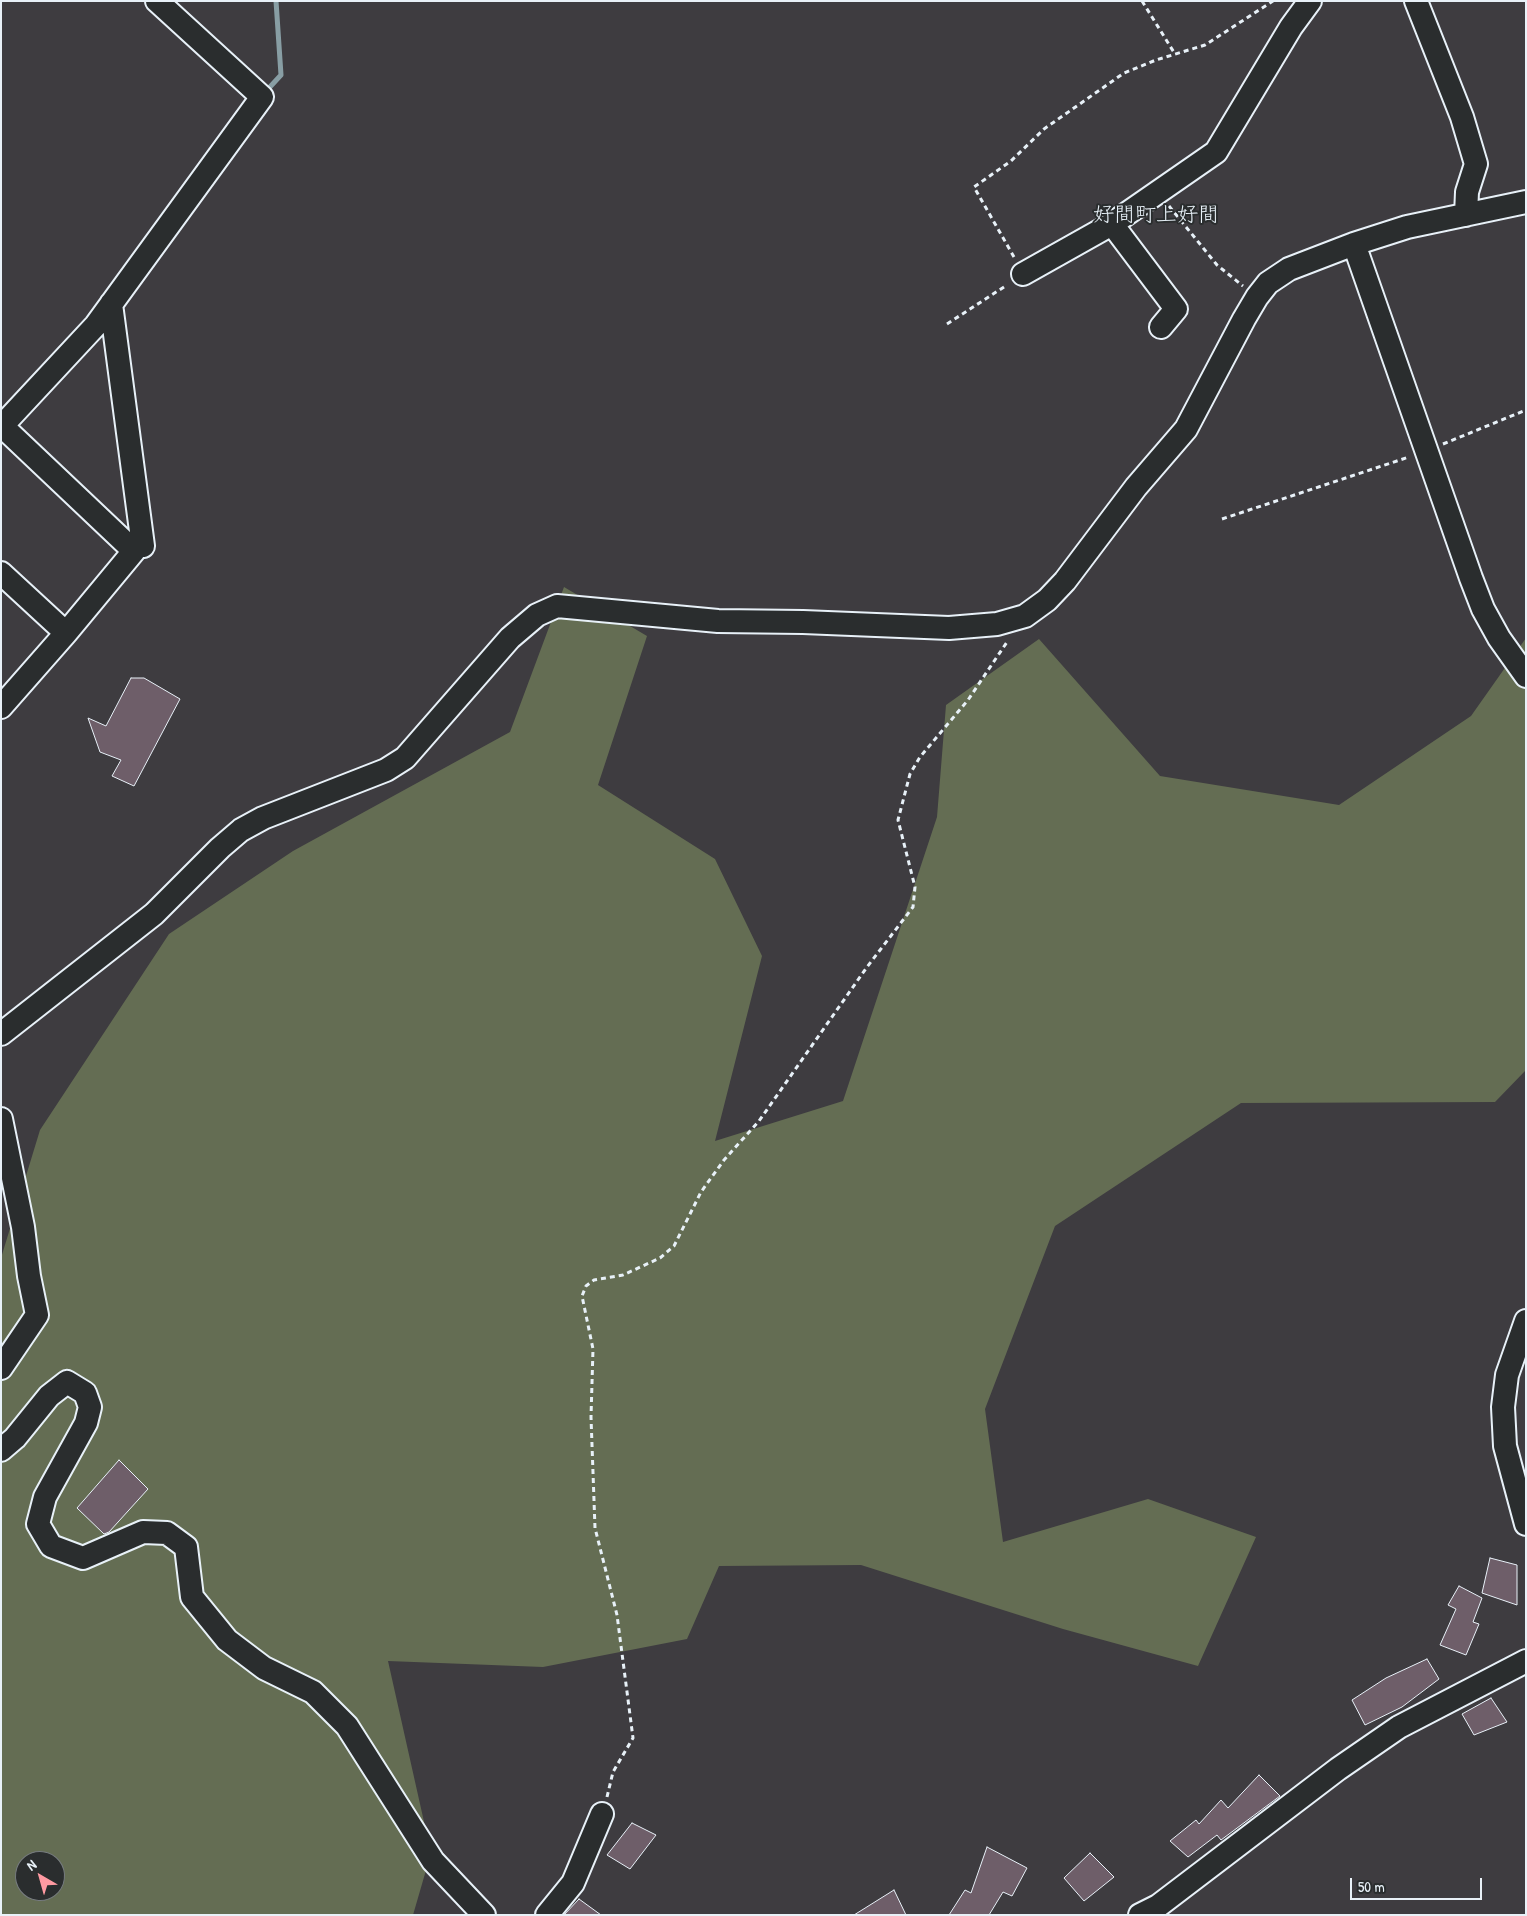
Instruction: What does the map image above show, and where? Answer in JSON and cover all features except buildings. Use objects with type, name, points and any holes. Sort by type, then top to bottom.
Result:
[{"type":"street","points":[[1,707],[134,551],[2,426],[96,325],[262,97],[157,1]]},
{"type":"street","points":[[1023,274],[1112,224],[1216,152],[1291,27],[1310,1]]},
{"type":"street","points":[[1416,1],[1462,117],[1476,164],[1467,192],[1466,215]]},
{"type":"street","points":[[1,1034],[154,914],[220,848],[241,830],[263,818],[386,770],[405,758],[510,638],[537,615],[557,606],[718,621],[812,622],[949,628],[997,624],[1025,616],[1047,600],[1065,581],[1136,487],[1186,429],[1257,297],[1268,283],[1289,269],[1354,244],[1407,227],[1526,202]]},
{"type":"street","points":[[1112,224],[1176,309],[1161,327]]},
{"type":"street","points":[[1354,244],[1483,609],[1499,638],[1526,676]]},
{"type":"street","points":[[111,304],[143,546]]},
{"type":"street","points":[[1,573],[66,633]]},
{"type":"street","points":[[1,1119],[23,1227],[29,1276],[37,1315],[1,1368]]},
{"type":"street","points":[[1526,1321],[1507,1375],[1503,1407],[1505,1446],[1526,1524]]},
{"type":"street","points":[[1,1450],[15,1438],[49,1396],[67,1382],[85,1393],[90,1407],[86,1423],[45,1497],[38,1524],[51,1546],[83,1558],[143,1532],[166,1532],[186,1547],[192,1597],[227,1640],[264,1668],[313,1692],[346,1726],[433,1861],[484,1915]]},
{"type":"street","points":[[1140,1915],[1158,1906],[1338,1769],[1399,1727],[1526,1661]]},
{"type":"street","points":[[547,1915],[573,1882],[602,1814]]},
{"type":"path","points":[[1142,1],[1175,54]]},
{"type":"path","points":[[947,324],[1023,274],[974,187],[1010,161],[1044,129],[1124,73],[1205,45],[1273,1]]},
{"type":"path","points":[[1159,193],[1185,228],[1217,265],[1257,297]]},
{"type":"path","points":[[1222,519],[1427,451],[1526,410]]},
{"type":"path","points":[[602,1814],[614,1772],[633,1738],[617,1615],[594,1528],[591,1417],[593,1349],[582,1296],[586,1286],[594,1280],[623,1275],[660,1258],[674,1246],[701,1192],[724,1160],[759,1122],[867,967],[913,907],[915,887],[898,820],[910,774],[920,757],[968,700],[1025,616]]},
{"type":"green space","points":[[564,587],[647,636],[598,785],[715,859],[762,956],[715,1141],[843,1101],[937,817],[946,705],[1039,639],[1160,776],[1339,805],[1471,716],[1526,638],[1526,1070],[1495,1102],[1241,1103],[1055,1226],[985,1409],[1003,1542],[1148,1499],[1256,1537],[1198,1666],[1063,1629],[861,1565],[719,1566],[687,1639],[543,1667],[388,1661],[431,1853],[413,1915],[1,1915],[1,1258],[40,1130],[169,934],[293,851],[510,732]]},
{"type":"waterway","points":[[269,88],[281,75],[276,1]]},
{"type":"district","name":"好間町上好間","points":[[1156,215]]}]
